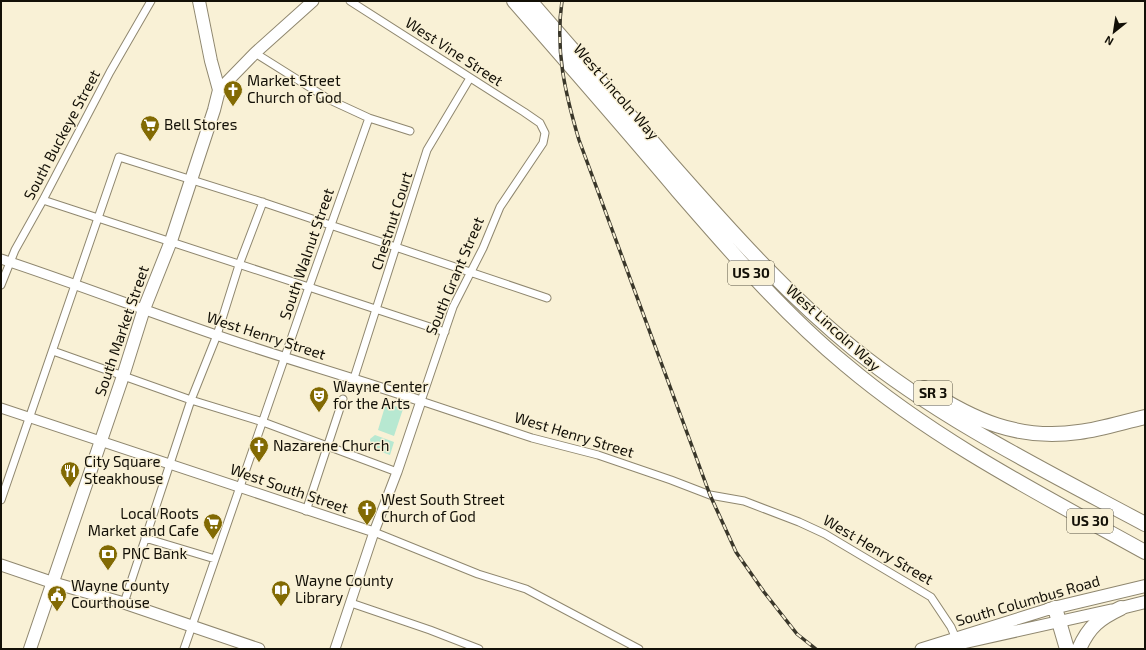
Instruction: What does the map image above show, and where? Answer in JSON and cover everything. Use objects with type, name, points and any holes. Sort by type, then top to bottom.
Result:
[{"type":"highway","name":"West Lincoln Way","points":[[514,1],[767,291],[804,328],[844,364],[901,408],[950,441],[1035,491],[1145,552]]},
{"type":"highway","name":"West Lincoln Way","points":[[530,1],[712,211],[779,282],[830,329],[855,350],[936,407],[1023,458],[1145,524]]},
{"type":"highway","name":"SR 3","points":[[756,258],[816,310],[856,342],[929,391],[986,422],[1011,430],[1047,435],[1069,434],[1096,429],[1145,416]]},
{"type":"highway","points":[[1035,491],[1059,510],[1145,558]]},
{"type":"highway","points":[[1052,608],[1060,649]]},
{"type":"highway","points":[[1079,649],[1088,633],[1097,622],[1103,617],[1122,608]]},
{"type":"highway","points":[[1056,623],[1067,649]]},
{"type":"main road","points":[[199,1],[211,61],[219,90]]},
{"type":"main road","points":[[219,90],[255,53],[313,1]]},
{"type":"main road","name":"South Market Street","points":[[30,649],[54,583],[144,309],[171,241],[192,181],[219,90]]},
{"type":"main road","points":[[1,565],[54,583],[124,602],[259,649]]},
{"type":"main road","name":"South Columbus Road","points":[[936,649],[1052,608],[1145,586]]},
{"type":"main road","name":"South Columbus Road","points":[[921,649],[1056,623],[1145,602]]},
{"type":"street","name":"South Buckeye Street","points":[[1,285],[5,261],[43,200],[110,72],[151,1]]},
{"type":"street","name":"West Vine Street","points":[[350,1],[524,112]]},
{"type":"street","points":[[255,53],[330,100],[369,118],[410,131]]},
{"type":"street","name":"Chestnut Court","points":[[354,378],[427,150],[470,78]]},
{"type":"street","name":"South Grant Street","points":[[335,649],[374,532],[397,472],[453,307],[483,248],[500,207],[543,143],[546,132],[540,123],[524,112]]},
{"type":"street","name":"South Walnut Street","points":[[184,649],[239,487],[369,118]]},
{"type":"street","points":[[1,500],[29,416],[76,285],[97,217],[119,157],[262,202],[547,298]]},
{"type":"street","points":[[43,200],[445,332]]},
{"type":"street","points":[[124,602],[191,400],[217,336],[239,265],[262,202]]},
{"type":"street","name":"West Henry Street","points":[[5,261],[217,336],[354,378],[532,438],[598,455],[710,495],[744,501],[799,522],[825,534],[907,581],[931,597],[951,626],[957,641]]},
{"type":"street","points":[[53,351],[191,400],[263,422],[397,472]]},
{"type":"street","points":[[306,510],[343,399]]},
{"type":"street","name":"West South Street","points":[[1,408],[29,416],[374,532],[478,574],[526,589],[639,649]]},
{"type":"street","points":[[145,538],[215,560]]},
{"type":"street","points":[[351,603],[430,630],[479,649]]},
{"type":"green space","points":[[386,403],[403,409],[394,436],[378,430]]},
{"type":"green space","points":[[375,435],[394,442],[390,455],[376,450],[376,448],[371,446],[370,439]]},
{"type":"railway","points":[[562,1],[560,37],[563,71],[569,105],[579,140],[710,495],[736,552],[764,592],[797,634],[816,649]]},
{"type":"place","name":"Market Street Church of God","points":[[233,107]]},
{"type":"place","name":"Bell Stores","points":[[150,142]]},
{"type":"place","name":"Wayne Center for the Arts","points":[[319,413]]},
{"type":"place","name":"Nazarene Church","points":[[259,463]]},
{"type":"place","name":"City Square Steakhouse","points":[[70,488]]},
{"type":"place","name":"West South Street Church of God","points":[[367,526]]},
{"type":"place","name":"Local Roots Market and Cafe","points":[[213,540]]},
{"type":"place","name":"PNC Bank","points":[[108,571]]},
{"type":"place","name":"Wayne County Library","points":[[281,607]]},
{"type":"place","name":"Wayne County Courthouse","points":[[57,612]]}]
